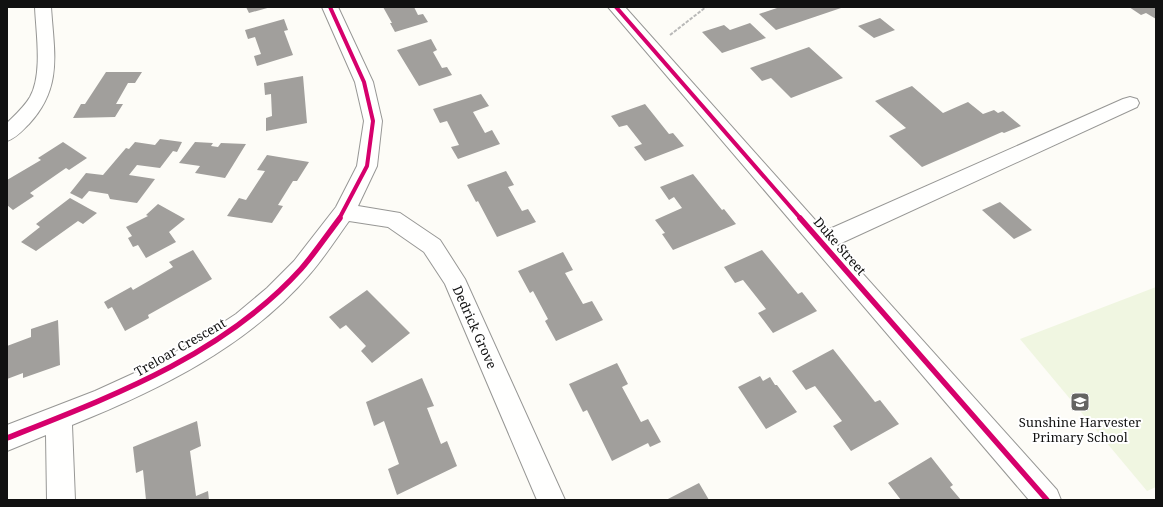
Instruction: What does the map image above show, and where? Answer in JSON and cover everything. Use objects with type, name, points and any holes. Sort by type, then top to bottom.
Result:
[{"type":"street","points":[[7,134],[32,108],[40,95],[44,82],[43,7]]},
{"type":"street","name":"Treloar Crescent","points":[[7,438],[59,418],[161,373],[207,347],[244,321],[302,268],[344,212],[367,166],[373,121],[364,82],[330,7]]},
{"type":"street","name":"Duke Street","points":[[616,7],[1047,500]]},
{"type":"street","points":[[822,242],[1130,103]]},
{"type":"street","name":"Dedrick Grove","points":[[344,212],[393,219],[432,246],[454,279],[550,500]]},
{"type":"street","points":[[59,418],[61,500]]},
{"type":"path","points":[[668,37],[706,7]]},
{"type":"green space","points":[[1156,287],[1156,487],[1147,491],[1020,339]]},
{"type":"building","points":[[246,7],[271,7],[249,13]]},
{"type":"building","points":[[383,7],[414,7],[418,15],[423,14],[428,22],[395,32]]},
{"type":"building","points":[[780,7],[844,7],[776,30],[759,14]]},
{"type":"building","points":[[1129,7],[1156,7],[1156,19],[1146,13],[1141,15]]},
{"type":"building","points":[[880,18],[895,30],[874,38],[858,26]]},
{"type":"building","points":[[284,19],[288,30],[284,31],[293,55],[257,66],[254,56],[261,54],[255,37],[248,39],[245,30]]},
{"type":"building","points":[[750,23],[766,38],[722,53],[702,32],[724,25],[730,30]]},
{"type":"building","points":[[431,39],[437,50],[433,52],[442,68],[447,67],[452,75],[419,86],[397,50]]},
{"type":"building","points":[[809,47],[843,78],[791,98],[771,78],[762,81],[750,68]]},
{"type":"building","points":[[106,72],[142,72],[135,83],[128,83],[116,104],[123,104],[115,117],[73,118],[81,104],[85,104]]},
{"type":"building","points":[[303,76],[307,123],[266,131],[266,118],[272,116],[271,94],[265,95],[264,83]]},
{"type":"building","points":[[912,86],[943,113],[968,102],[983,114],[994,110],[998,113],[1003,111],[1021,126],[1004,133],[1002,132],[922,167],[889,136],[906,128],[875,101]]},
{"type":"building","points":[[481,94],[489,106],[473,112],[485,133],[492,130],[500,144],[458,159],[451,147],[459,145],[447,121],[440,123],[433,109]]},
{"type":"building","points":[[645,104],[669,134],[673,133],[684,146],[645,161],[634,147],[642,144],[627,125],[619,127],[611,116]]},
{"type":"building","points":[[160,139],[182,142],[177,152],[173,151],[160,168],[137,165],[129,175],[155,179],[137,203],[110,199],[108,194],[89,191],[82,199],[70,193],[86,173],[103,175],[126,148],[129,149],[135,142],[155,145]]},
{"type":"building","points":[[63,142],[87,158],[69,170],[66,168],[30,193],[34,196],[13,210],[7,205],[7,180],[41,160],[38,158]]},
{"type":"building","points":[[195,142],[213,143],[211,146],[218,147],[221,143],[246,144],[225,178],[195,173],[200,166],[179,163]]},
{"type":"building","points":[[267,155],[309,162],[297,181],[293,181],[278,205],[283,206],[272,223],[227,216],[239,198],[246,200],[265,171],[257,170]]},
{"type":"building","points":[[506,171],[514,185],[508,187],[522,211],[528,209],[536,222],[497,237],[478,201],[476,202],[467,185]]},
{"type":"building","points":[[693,174],[722,210],[724,209],[736,224],[673,250],[662,234],[665,233],[655,220],[682,208],[674,197],[669,200],[660,187]]},
{"type":"building","points":[[70,198],[97,213],[83,224],[78,221],[36,251],[21,242],[40,227],[36,224]]},
{"type":"building","points":[[1000,202],[1032,230],[1014,239],[982,210]]},
{"type":"building","points":[[158,204],[185,219],[169,232],[176,242],[146,258],[138,245],[133,247],[128,238],[132,236],[126,227],[148,216],[146,215]]},
{"type":"building","points":[[193,250],[212,279],[148,315],[149,318],[125,331],[112,307],[108,309],[104,302],[131,287],[133,290],[173,267],[169,262]]},
{"type":"building","points":[[762,250],[798,294],[802,292],[817,311],[773,333],[758,313],[766,309],[743,280],[735,283],[724,267]]},
{"type":"building","points":[[563,252],[573,270],[565,273],[583,304],[592,301],[603,320],[556,341],[545,321],[548,319],[533,291],[530,293],[518,271]]},
{"type":"building","points":[[367,290],[410,333],[372,363],[361,351],[366,346],[346,325],[340,329],[329,317]]},
{"type":"building","points":[[58,320],[60,365],[23,378],[23,373],[7,379],[7,346],[31,337],[31,329]]},
{"type":"building","points":[[833,349],[875,402],[880,400],[899,424],[851,451],[833,426],[842,421],[815,386],[806,390],[792,371]]},
{"type":"building","points":[[617,363],[628,384],[622,387],[641,422],[648,419],[661,442],[650,447],[648,443],[612,461],[587,410],[583,412],[569,384]]},
{"type":"building","points":[[760,376],[763,381],[770,377],[797,412],[766,429],[738,387]]},
{"type":"building","points":[[422,378],[434,406],[427,408],[441,444],[447,441],[457,466],[397,495],[388,469],[399,464],[384,421],[374,426],[366,402]]},
{"type":"building","points":[[197,421],[201,446],[190,451],[196,496],[208,491],[209,500],[146,500],[143,470],[136,473],[133,447]]},
{"type":"building","points":[[931,457],[953,485],[950,487],[961,500],[901,500],[888,483]]},
{"type":"building","points":[[699,483],[709,500],[666,500]]},
{"type":"cycle path","points":[[7,438],[103,400],[161,373],[207,347],[244,321],[275,295],[302,268],[344,212],[367,166],[373,121],[364,82],[330,7]]},
{"type":"cycle path","points":[[616,7],[1047,500]]},
{"type":"place","name":"Sunshine Harvester Primary School","points":[[1080,402]]}]
